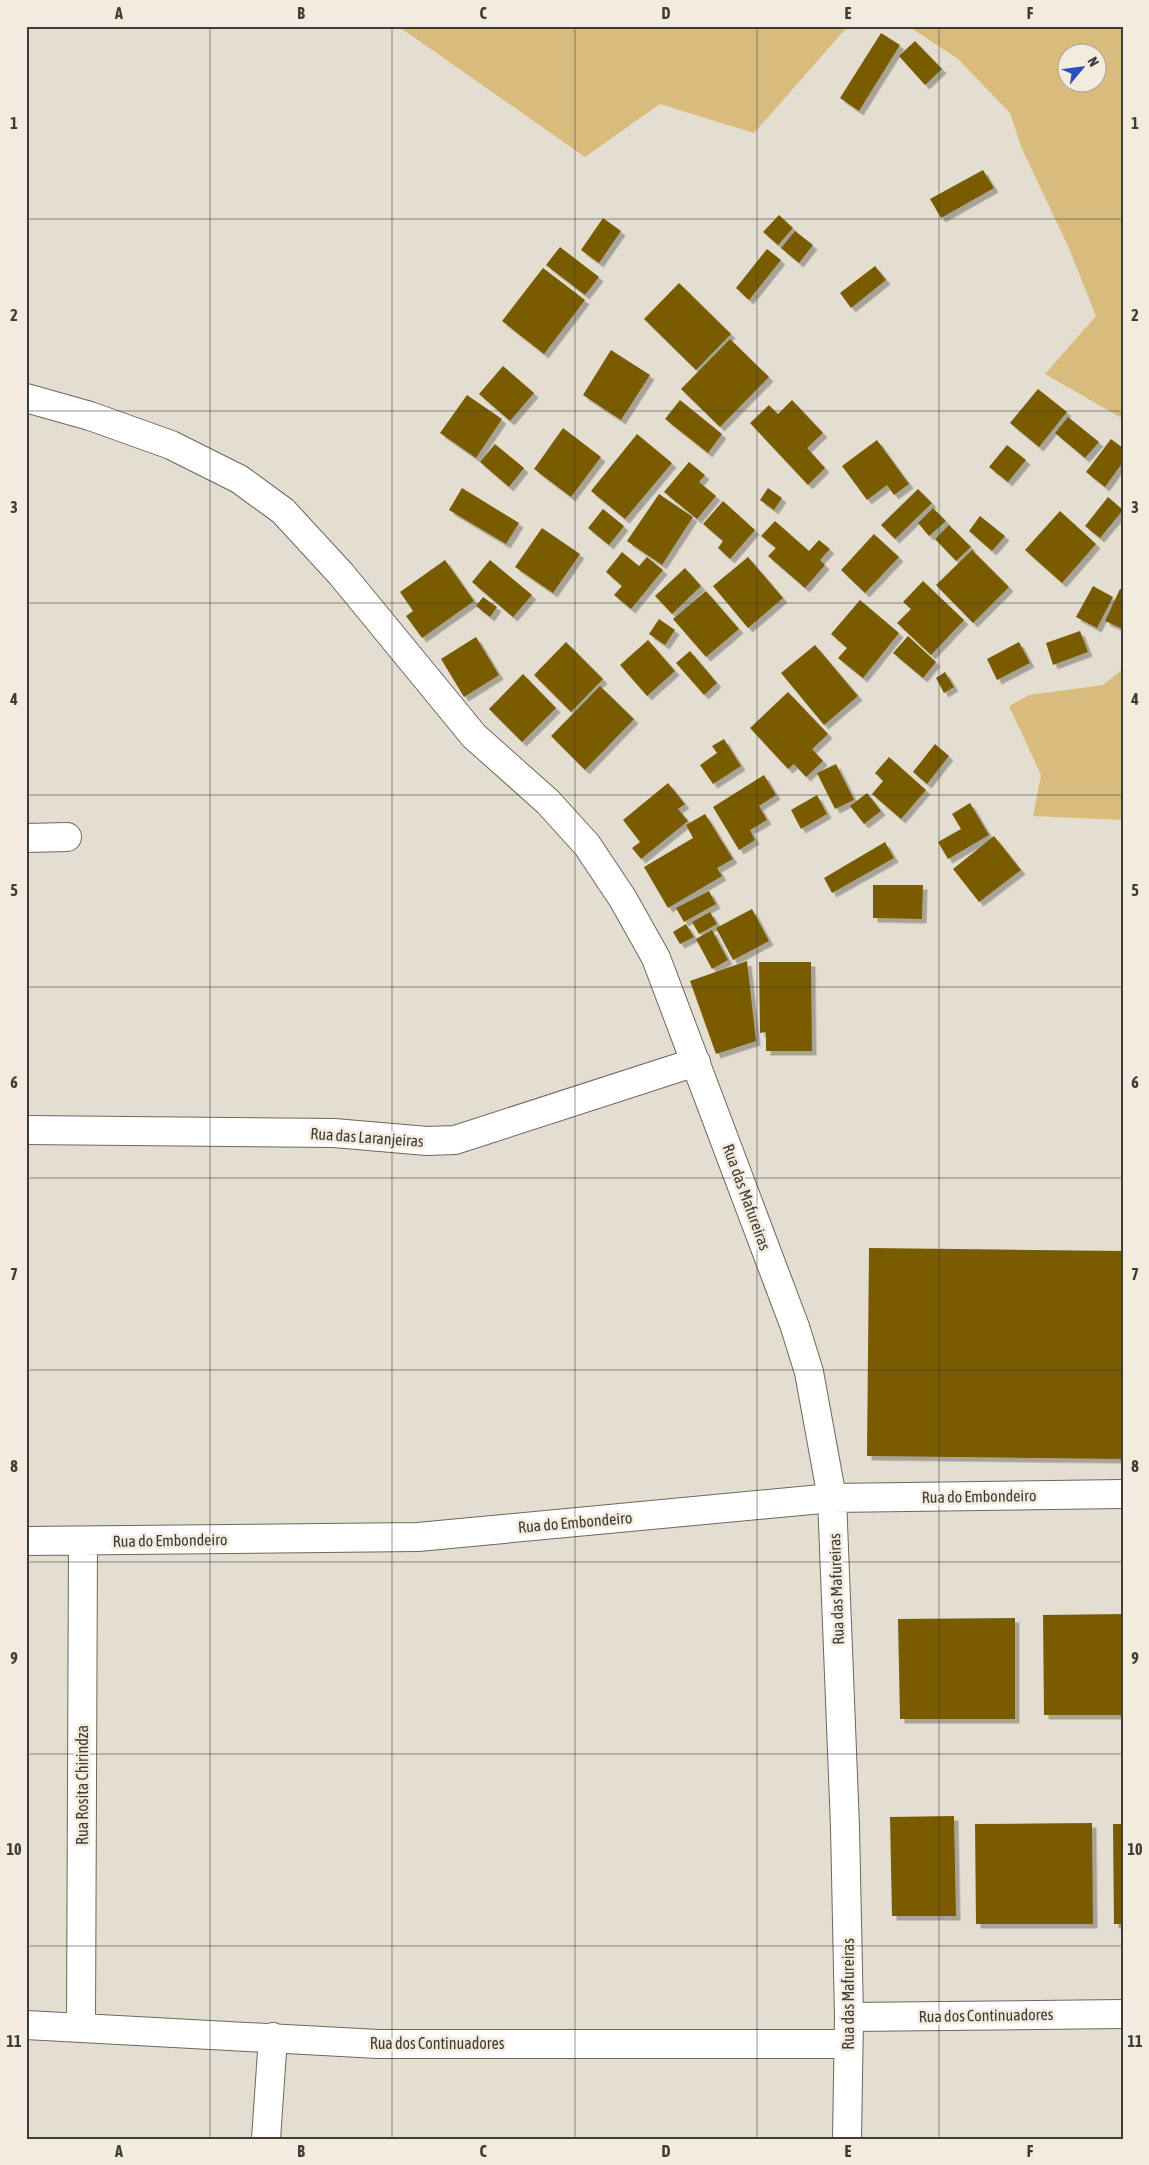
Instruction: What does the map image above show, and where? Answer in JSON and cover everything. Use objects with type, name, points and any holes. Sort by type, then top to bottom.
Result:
[{"type":"street","name":"Rua das Mafureiras","points":[[26,398],[90,416],[171,445],[239,478],[284,512],[341,574],[474,736],[548,802],[587,846],[622,899],[656,958],[795,1327],[809,1372],[832,1498],[845,1827],[848,2031],[847,2139]]},
{"type":"street","points":[[26,838],[66,837]]},
{"type":"street","name":"Rua das Laranjeiras","points":[[26,1130],[334,1133],[427,1141],[455,1140],[696,1062]]},
{"type":"street","name":"Rua do Embondeiro","points":[[26,1541],[418,1537],[832,1498],[1123,1494]]},
{"type":"street","name":"Rua Rosita Chirindza","points":[[81,2028],[83,1541]]},
{"type":"street","name":"Rua dos Continuadores","points":[[26,2025],[378,2044],[848,2031],[1123,2014]]},
{"type":"street","points":[[266,2139],[273,2037]]},
{"type":"shaded area","points":[[398,26],[848,26],[754,133],[660,104],[585,157]]},
{"type":"shaded area","points":[[908,26],[1123,26],[1123,419],[1045,374],[1096,316],[1068,246],[1022,149],[1010,113],[958,59]]},
{"type":"shaded area","points":[[1123,669],[1123,820],[1033,816],[1041,775],[1009,706],[1029,695],[1103,685]]},
{"type":"building","points":[[881,33],[900,45],[859,111],[840,98]]},
{"type":"building","points":[[915,41],[942,69],[925,85],[899,56]]},
{"type":"building","points":[[983,170],[994,188],[941,218],[930,199]]},
{"type":"building","points":[[779,215],[793,228],[778,245],[763,232]]},
{"type":"building","points":[[603,218],[621,231],[599,263],[581,250]]},
{"type":"building","points":[[795,231],[813,245],[799,263],[781,248]]},
{"type":"building","points":[[560,247],[599,277],[585,295],[546,265]]},
{"type":"building","points":[[767,249],[781,260],[749,300],[736,288]]},
{"type":"building","points":[[875,266],[886,280],[851,308],[840,293]]},
{"type":"building","points":[[543,268],[585,300],[544,354],[502,321]]},
{"type":"building","points":[[679,283],[731,334],[696,370],[644,319]]},
{"type":"building","points":[[730,339],[769,377],[720,427],[681,389]]},
{"type":"building","points":[[611,350],[650,375],[621,420],[583,395]]},
{"type":"building","points":[[503,366],[534,393],[510,421],[479,394]]},
{"type":"building","points":[[1038,389],[1067,412],[1039,447],[1010,423]]},
{"type":"building","points":[[467,395],[502,419],[476,458],[440,433]]},
{"type":"building","points":[[680,400],[722,434],[708,453],[665,419]]},
{"type":"building","points":[[792,400],[823,433],[807,448],[825,468],[808,485],[750,423],[769,405],[778,414]]},
{"type":"building","points":[[1068,417],[1099,442],[1085,458],[1055,433]]},
{"type":"building","points":[[563,428],[601,457],[571,497],[534,469]]},
{"type":"building","points":[[637,434],[672,463],[625,519],[591,491]]},
{"type":"building","points":[[1111,439],[1123,448],[1123,462],[1105,487],[1086,472]]},
{"type":"building","points":[[877,440],[909,484],[894,495],[887,485],[867,500],[842,466]]},
{"type":"building","points":[[495,444],[524,468],[509,487],[480,462]]},
{"type":"building","points":[[1007,445],[1026,460],[1008,482],[989,467]]},
{"type":"building","points":[[689,462],[705,475],[699,482],[716,496],[697,519],[664,492]]},
{"type":"building","points":[[462,488],[519,523],[506,544],[449,510]]},
{"type":"building","points":[[768,488],[782,498],[774,510],[760,500]]},
{"type":"building","points":[[918,489],[932,503],[895,539],[881,525]]},
{"type":"building","points":[[659,494],[693,517],[662,565],[627,541]]},
{"type":"building","points":[[1108,497],[1123,510],[1100,538],[1085,526]]},
{"type":"building","points":[[723,501],[755,530],[730,559],[718,548],[723,541],[703,524]]},
{"type":"building","points":[[933,508],[946,521],[929,536],[918,523]]},
{"type":"building","points":[[603,509],[624,526],[609,545],[588,528]]},
{"type":"building","points":[[1060,511],[1096,544],[1062,583],[1025,550]]},
{"type":"building","points":[[980,516],[1005,536],[992,551],[969,531]]},
{"type":"building","points":[[775,521],[809,551],[819,540],[830,549],[820,560],[825,565],[805,588],[768,556],[776,548],[761,536]]},
{"type":"building","points":[[949,525],[971,547],[956,561],[935,539]]},
{"type":"building","points":[[542,528],[580,554],[553,593],[515,567]]},
{"type":"building","points":[[874,534],[899,557],[865,593],[841,570]]},
{"type":"building","points":[[972,550],[1009,587],[973,623],[936,585]]},
{"type":"building","points":[[622,552],[639,566],[647,557],[663,570],[631,609],[614,595],[622,586],[606,572]]},
{"type":"building","points":[[748,557],[783,598],[748,628],[713,586]]},
{"type":"building","points":[[445,560],[474,601],[422,638],[406,616],[413,611],[400,592]]},
{"type":"building","points":[[490,560],[532,595],[513,617],[472,582]]},
{"type":"building","points":[[685,568],[701,586],[672,614],[655,596]]},
{"type":"building","points":[[923,581],[964,620],[931,655],[897,623],[911,609],[903,602]]},
{"type":"building","points":[[1093,586],[1113,597],[1097,628],[1076,617]]},
{"type":"building","points":[[1120,589],[1123,590],[1123,629],[1105,621]]},
{"type":"building","points":[[706,591],[739,629],[706,657],[673,619]]},
{"type":"building","points":[[483,597],[497,607],[490,617],[476,606]]},
{"type":"building","points":[[860,600],[899,633],[863,678],[838,658],[847,648],[831,634]]},
{"type":"building","points":[[659,619],[675,630],[665,645],[649,634]]},
{"type":"building","points":[[1080,631],[1088,652],[1053,665],[1046,643]]},
{"type":"building","points":[[908,636],[936,662],[923,678],[893,653]]},
{"type":"building","points":[[476,637],[499,675],[464,697],[441,659]]},
{"type":"building","points":[[648,640],[675,671],[647,696],[620,665]]},
{"type":"building","points":[[566,642],[603,679],[571,712],[534,675]]},
{"type":"building","points":[[1019,642],[1030,663],[997,680],[987,659]]},
{"type":"building","points":[[815,645],[858,696],[824,725],[781,673]]},
{"type":"building","points":[[690,651],[717,683],[704,695],[676,663]]},
{"type":"building","points":[[945,672],[954,687],[944,693],[936,678]]},
{"type":"building","points":[[523,674],[556,708],[522,742],[489,709]]},
{"type":"building","points":[[600,686],[634,719],[585,770],[551,736]]},
{"type":"building","points":[[788,692],[828,734],[812,749],[823,761],[806,777],[794,764],[788,769],[750,728]]},
{"type":"building","points":[[724,739],[741,766],[713,784],[700,765],[717,753],[712,746]]},
{"type":"building","points":[[935,744],[949,756],[927,784],[913,772]]},
{"type":"building","points":[[889,757],[926,790],[901,819],[872,794],[883,781],[875,773]]},
{"type":"building","points":[[836,764],[854,800],[835,809],[817,773]]},
{"type":"building","points":[[764,775],[776,795],[759,806],[767,820],[750,830],[755,840],[739,850],[713,807]]},
{"type":"building","points":[[668,783],[685,804],[678,809],[688,821],[641,859],[632,848],[640,842],[623,820]]},
{"type":"building","points":[[867,793],[881,811],[864,824],[850,806]]},
{"type":"building","points":[[817,795],[827,814],[801,829],[791,810]]},
{"type":"building","points":[[970,803],[989,835],[948,859],[938,842],[961,829],[952,814]]},
{"type":"building","points":[[705,814],[733,859],[717,868],[722,876],[668,908],[644,867],[693,838],[686,825]]},
{"type":"building","points":[[994,836],[1021,870],[979,902],[953,869]]},
{"type":"building","points":[[885,842],[894,858],[832,893],[824,878]]},
{"type":"building","points":[[873,885],[923,885],[922,919],[873,918]]},
{"type":"building","points":[[709,891],[716,904],[684,922],[676,908]]},
{"type":"building","points":[[752,909],[769,941],[733,960],[716,928]]},
{"type":"building","points":[[710,912],[717,924],[699,934],[692,922]]},
{"type":"building","points":[[686,924],[694,937],[680,944],[673,932]]},
{"type":"building","points":[[712,930],[728,960],[712,969],[696,939]]},
{"type":"building","points":[[747,961],[756,1041],[716,1054],[690,981]]},
{"type":"building","points":[[759,962],[811,962],[812,1051],[766,1051],[766,1032],[760,1033]]},
{"type":"building","points":[[869,1248],[1123,1251],[1123,1459],[867,1456]]},
{"type":"building","points":[[1123,1614],[1123,1715],[1044,1715],[1043,1615]]},
{"type":"building","points":[[1015,1618],[1015,1719],[900,1719],[898,1619]]},
{"type":"building","points":[[954,1816],[956,1916],[892,1916],[890,1817]]},
{"type":"building","points":[[1092,1823],[1093,1924],[976,1924],[975,1824]]},
{"type":"building","points":[[1113,1824],[1123,1824],[1123,1924],[1114,1924]]}]
